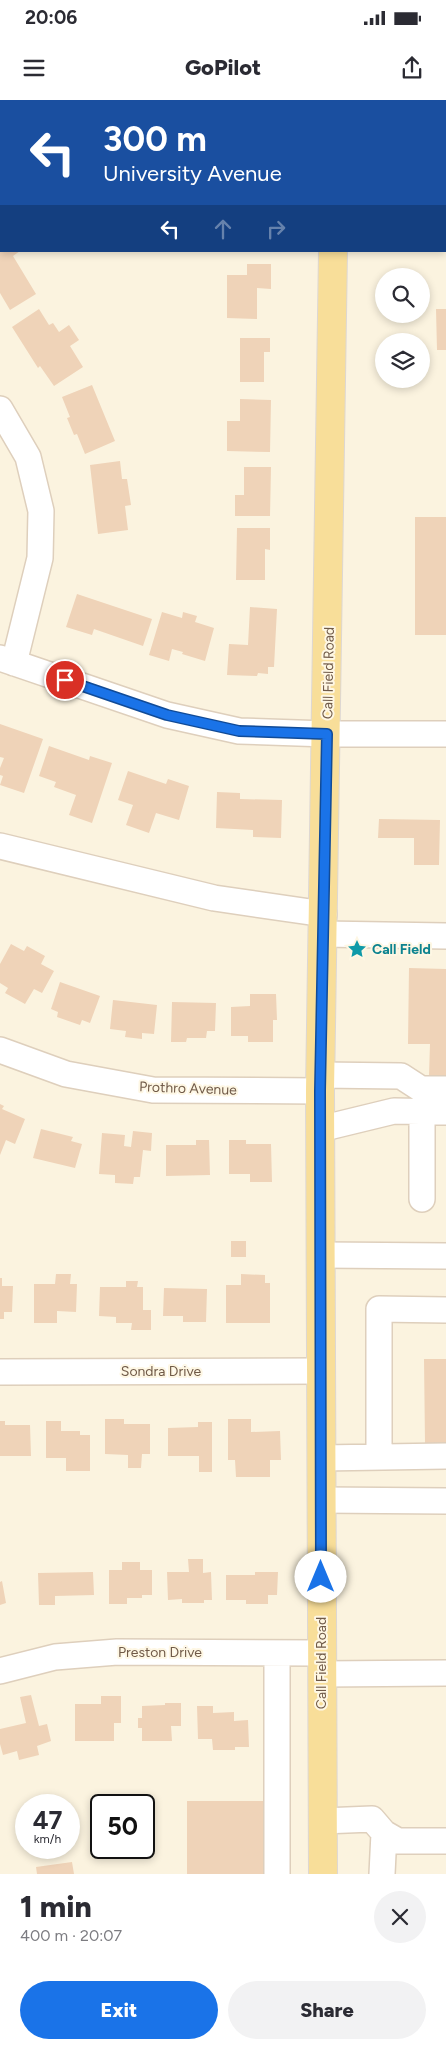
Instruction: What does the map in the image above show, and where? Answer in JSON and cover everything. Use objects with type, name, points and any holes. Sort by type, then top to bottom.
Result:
[{"type":"main road","name":"Call Field Road","points":[[323,1874],[320,1083],[327,734],[333,252]]},
{"type":"street","points":[[0,409],[28,457],[41,511],[40,558],[7,660],[167,715],[239,731],[327,734],[446,734]]},
{"type":"street","points":[[0,846],[324,924],[446,936]]},
{"type":"street","name":"Prothro Avenue","points":[[0,1050],[66,1074],[153,1090],[320,1083],[400,1076],[421,1089],[446,1089]]},
{"type":"street","points":[[320,1129],[394,1111],[434,1112],[422,1199]]},
{"type":"street","points":[[321,1255],[446,1256]]},
{"type":"street","points":[[379,1457],[380,1310],[446,1310]]},
{"type":"street","name":"Sondra Drive","points":[[0,1372],[321,1371]]},
{"type":"street","points":[[321,1458],[446,1456]]},
{"type":"street","points":[[321,1500],[446,1501]]},
{"type":"street","name":"Preston Drive","points":[[0,1671],[55,1657],[117,1652],[277,1653],[321,1663],[446,1672]]},
{"type":"street","points":[[277,1653],[277,1874]]},
{"type":"street","points":[[323,1821],[372,1819],[384,1833],[398,1841],[446,1841]]},
{"type":"street","points":[[382,1874],[384,1833]]},
{"type":"building","points":[[0,252],[19,252],[13,256],[36,294],[10,310],[0,293]]},
{"type":"building","points":[[247,264],[271,264],[271,289],[257,288],[257,319],[227,318],[227,275],[247,275]]},
{"type":"building","points":[[39,309],[49,325],[53,323],[59,332],[69,325],[79,340],[70,346],[83,367],[54,386],[40,366],[38,368],[12,327]]},
{"type":"building","points":[[436,309],[446,309],[446,350],[437,350]]},
{"type":"building","points":[[240,338],[270,338],[270,352],[264,352],[264,382],[240,382]]},
{"type":"building","points":[[92,385],[115,441],[85,454],[77,434],[74,435],[67,418],[70,417],[62,397]]},
{"type":"building","points":[[240,399],[271,400],[270,452],[227,451],[227,421],[240,421]]},
{"type":"building","points":[[120,461],[122,479],[127,479],[131,505],[125,506],[128,530],[98,534],[90,465]]},
{"type":"building","points":[[244,467],[271,467],[270,516],[235,516],[235,495],[244,495]]},
{"type":"building","points":[[415,517],[446,517],[446,635],[415,635]]},
{"type":"building","points":[[237,528],[270,528],[270,550],[265,549],[265,580],[236,580]]},
{"type":"building","points":[[77,594],[152,619],[143,646],[94,629],[92,635],[66,627]]},
{"type":"building","points":[[250,607],[277,609],[274,667],[268,667],[268,674],[258,673],[257,676],[227,675],[229,644],[248,645]]},
{"type":"building","points":[[162,612],[182,618],[183,612],[197,616],[195,622],[214,628],[205,661],[172,649],[169,661],[149,655]]},
{"type":"building","points":[[0,724],[43,739],[24,793],[0,785],[3,776],[0,775],[0,768],[4,758],[0,757]]},
{"type":"building","points":[[49,746],[89,760],[90,756],[112,763],[92,823],[69,815],[76,795],[54,787],[56,782],[39,776]]},
{"type":"building","points":[[128,771],[166,784],[168,779],[189,786],[179,820],[156,813],[149,833],[126,825],[133,805],[118,800]]},
{"type":"building","points":[[217,792],[240,793],[240,799],[282,800],[281,838],[253,837],[253,830],[216,828]]},
{"type":"building","points":[[379,819],[440,820],[439,865],[414,865],[414,838],[378,838]]},
{"type":"building","points":[[11,944],[24,951],[27,946],[45,956],[41,964],[54,971],[42,993],[34,989],[25,1004],[5,993],[8,988],[0,983],[0,964]]},
{"type":"building","points":[[409,968],[446,969],[446,1077],[429,1076],[430,1044],[408,1044]]},
{"type":"building","points":[[60,982],[100,996],[90,1023],[82,1020],[80,1025],[57,1017],[58,1012],[51,1009]]},
{"type":"building","points":[[250,994],[276,994],[277,1020],[273,1020],[273,1042],[248,1042],[248,1036],[231,1036],[231,1007],[250,1006]]},
{"type":"building","points":[[113,1000],[157,1005],[154,1034],[142,1033],[142,1039],[125,1037],[126,1031],[110,1029]]},
{"type":"building","points":[[172,1002],[216,1003],[215,1031],[207,1031],[206,1038],[187,1038],[186,1042],[171,1042]]},
{"type":"building","points":[[0,1104],[4,1106],[2,1109],[25,1119],[15,1144],[6,1140],[0,1155]]},
{"type":"building","points":[[41,1129],[73,1137],[71,1141],[82,1144],[75,1168],[33,1158]]},
{"type":"building","points":[[133,1131],[152,1133],[151,1151],[143,1150],[140,1177],[134,1177],[133,1184],[115,1183],[115,1175],[99,1174],[102,1133],[125,1135],[124,1146],[131,1147]]},
{"type":"building","points":[[196,1140],[209,1140],[210,1175],[166,1176],[166,1145],[196,1145]]},
{"type":"building","points":[[229,1140],[246,1140],[246,1144],[271,1144],[272,1182],[250,1182],[250,1174],[229,1174]]},
{"type":"building","points":[[231,1241],[246,1241],[246,1257],[231,1257]]},
{"type":"building","points":[[56,1274],[71,1274],[70,1284],[77,1284],[76,1312],[57,1311],[57,1323],[34,1323],[34,1284],[55,1284]]},
{"type":"building","points":[[241,1274],[265,1275],[265,1283],[270,1283],[270,1323],[226,1323],[226,1285],[241,1285]]},
{"type":"building","points":[[0,1278],[2,1278],[2,1286],[13,1286],[12,1312],[4,1312],[4,1319],[0,1319]]},
{"type":"building","points":[[126,1281],[138,1281],[137,1287],[143,1287],[143,1310],[151,1310],[151,1330],[131,1330],[132,1323],[116,1323],[116,1317],[99,1316],[100,1287],[126,1287]]},
{"type":"building","points":[[164,1288],[207,1289],[206,1322],[183,1322],[183,1316],[163,1316]]},
{"type":"building","points":[[424,1359],[446,1359],[446,1443],[425,1443]]},
{"type":"building","points":[[105,1419],[124,1419],[124,1424],[150,1424],[150,1454],[142,1454],[141,1468],[128,1468],[128,1455],[105,1454]]},
{"type":"building","points":[[228,1419],[251,1419],[251,1432],[280,1431],[281,1460],[270,1460],[270,1477],[236,1477],[235,1460],[228,1460]]},
{"type":"building","points":[[0,1421],[5,1421],[5,1425],[30,1425],[31,1456],[0,1456]]},
{"type":"building","points":[[46,1421],[61,1421],[61,1431],[80,1431],[80,1435],[90,1435],[90,1471],[66,1471],[66,1458],[46,1458]]},
{"type":"building","points":[[198,1422],[212,1422],[212,1472],[199,1472],[199,1456],[168,1456],[168,1428],[198,1427]]},
{"type":"building","points":[[188,1559],[203,1559],[203,1573],[211,1572],[212,1600],[204,1600],[204,1603],[182,1603],[182,1599],[168,1600],[167,1572],[189,1572]]},
{"type":"building","points":[[122,1562],[140,1562],[140,1570],[152,1570],[152,1595],[142,1595],[142,1598],[127,1598],[127,1604],[109,1604],[109,1570],[122,1570]]},
{"type":"building","points":[[93,1572],[94,1595],[55,1596],[55,1605],[39,1605],[38,1573]]},
{"type":"building","points":[[255,1572],[278,1572],[277,1595],[268,1595],[268,1604],[246,1604],[246,1600],[226,1600],[226,1575],[255,1575]]},
{"type":"building","points":[[2,1581],[6,1603],[0,1605],[0,1582]]},
{"type":"building","points":[[31,1695],[39,1726],[47,1724],[51,1741],[37,1746],[39,1755],[19,1760],[17,1751],[3,1755],[0,1744],[0,1729],[26,1723],[20,1697]]},
{"type":"building","points":[[101,1696],[121,1696],[121,1723],[114,1723],[114,1741],[75,1741],[75,1704],[101,1704]]},
{"type":"building","points":[[165,1703],[181,1703],[181,1726],[171,1726],[172,1741],[142,1741],[142,1728],[138,1728],[138,1718],[142,1718],[142,1706],[165,1705]]},
{"type":"building","points":[[197,1706],[213,1706],[213,1713],[234,1712],[234,1721],[248,1720],[249,1747],[235,1747],[235,1750],[213,1750],[212,1739],[198,1739]]},
{"type":"building","points":[[187,1801],[264,1801],[264,1874],[187,1874]]},
{"type":"building","points":[[72,1862],[74,1874],[37,1874],[36,1867]]},
{"type":"place","name":"Call Field","points":[[357,949]]},
{"type":"route","points":[[65,680],[167,715],[239,731],[327,734],[320,1091],[321,1577]]}]
